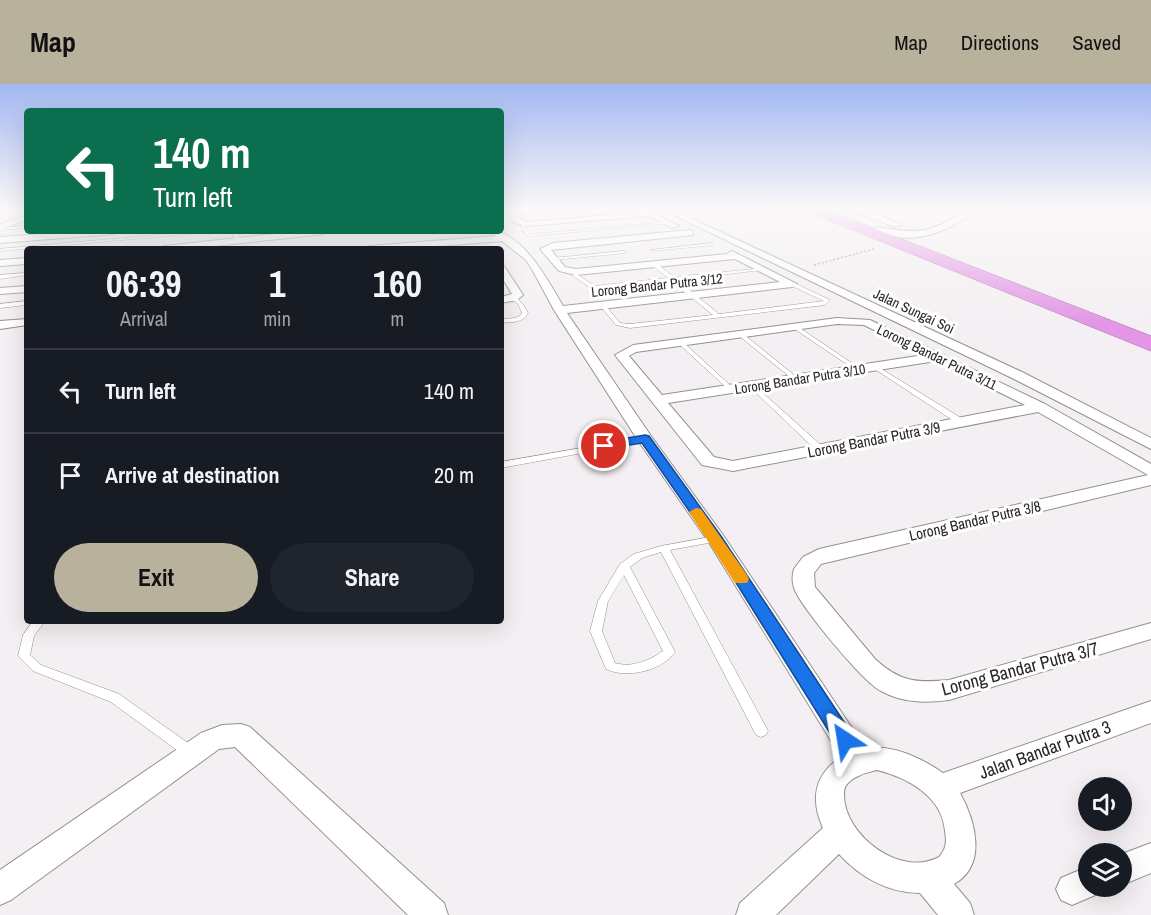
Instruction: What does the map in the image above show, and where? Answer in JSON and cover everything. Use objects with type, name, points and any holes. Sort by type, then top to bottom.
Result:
[{"type":"highway","points":[[910,247],[1151,344]]},
{"type":"highway","points":[[942,247],[1151,336]]},
{"type":"street","points":[[515,247],[529,258],[560,310],[645,439],[716,539],[858,760]]},
{"type":"street","points":[[548,247],[545,249],[562,268],[576,272],[736,256]]},
{"type":"street","points":[[717,247],[792,284]]},
{"type":"street","name":"Jalan Sungai Soi","points":[[744,247],[1017,375],[1151,444]]},
{"type":"street","points":[[0,263],[24,261]]},
{"type":"street","points":[[504,300],[518,295],[505,282]]},
{"type":"street","name":"Lorong Bandar Putra 3/12","points":[[560,310],[792,284]]},
{"type":"street","points":[[0,291],[24,289]]},
{"type":"street","name":"Lorong Bandar Putra 3/11","points":[[660,400],[621,355],[633,349],[854,320],[866,322],[1040,407],[1151,471]]},
{"type":"street","points":[[0,325],[24,322]]},
{"type":"street","name":"Lorong Bandar Putra 3/10","points":[[660,400],[940,357]]},
{"type":"street","name":"Lorong Bandar Putra 3/9","points":[[660,400],[708,461],[733,466],[1040,407]]},
{"type":"street","name":"Lorong Bandar Putra 3/8","points":[[888,684],[869,671],[805,589],[802,578],[803,569],[810,561],[819,556],[1151,480]]},
{"type":"street","name":"Lorong Bandar Putra 3/7","points":[[888,684],[908,692],[929,693],[949,690],[1151,631]]},
{"type":"street","name":"Jalan Bandar Putra 3","points":[[938,788],[1151,712]]},
{"type":"street","points":[[0,889],[192,753],[222,736],[241,735],[432,915]]},
{"type":"street","points":[[877,758],[898,762],[920,773],[938,788],[952,805],[961,823],[963,842],[958,859],[946,871],[928,878],[905,876],[880,868],[857,852],[840,833],[831,813],[829,795],[833,779],[843,767],[858,760],[877,758]]},
{"type":"street","points":[[752,915],[840,833]]},
{"type":"street","points":[[1132,865],[1151,858]]},
{"type":"street","points":[[928,878],[958,915]]},
{"type":"lane","points":[[654,250],[685,247]]},
{"type":"lane","points":[[0,250],[24,248]]},
{"type":"lane","points":[[554,259],[624,252]]},
{"type":"lane","points":[[655,264],[718,316]]},
{"type":"lane","points":[[576,272],[576,276],[594,288],[762,269]]},
{"type":"lane","points":[[0,277],[24,274]]},
{"type":"lane","points":[[603,306],[618,324],[624,326],[825,303],[828,300],[792,284]]},
{"type":"lane","points":[[504,321],[520,319],[524,316],[525,313],[520,303],[513,298]]},
{"type":"lane","points":[[0,306],[24,303]]},
{"type":"lane","points":[[795,327],[859,370]]},
{"type":"lane","points":[[740,334],[797,380]]},
{"type":"lane","points":[[681,343],[731,389]]},
{"type":"lane","points":[[875,367],[963,423]]},
{"type":"lane","points":[[752,386],[821,450]]},
{"type":"lane","points":[[504,464],[645,439]]},
{"type":"lane","points":[[624,566],[669,652],[662,660],[619,671],[610,666],[596,631],[603,601],[624,566],[638,556],[664,548],[716,539]]},
{"type":"lane","points":[[664,548],[761,731]]},
{"type":"lane","points":[[37,624],[29,635],[24,656],[38,668],[115,698],[192,753]]},
{"type":"path","points":[[793,270],[886,247]]},
{"type":"slow traffic","points":[[696,512],[741,579]]},
{"type":"route","points":[[604,446],[645,439],[716,539],[845,740]]}]
